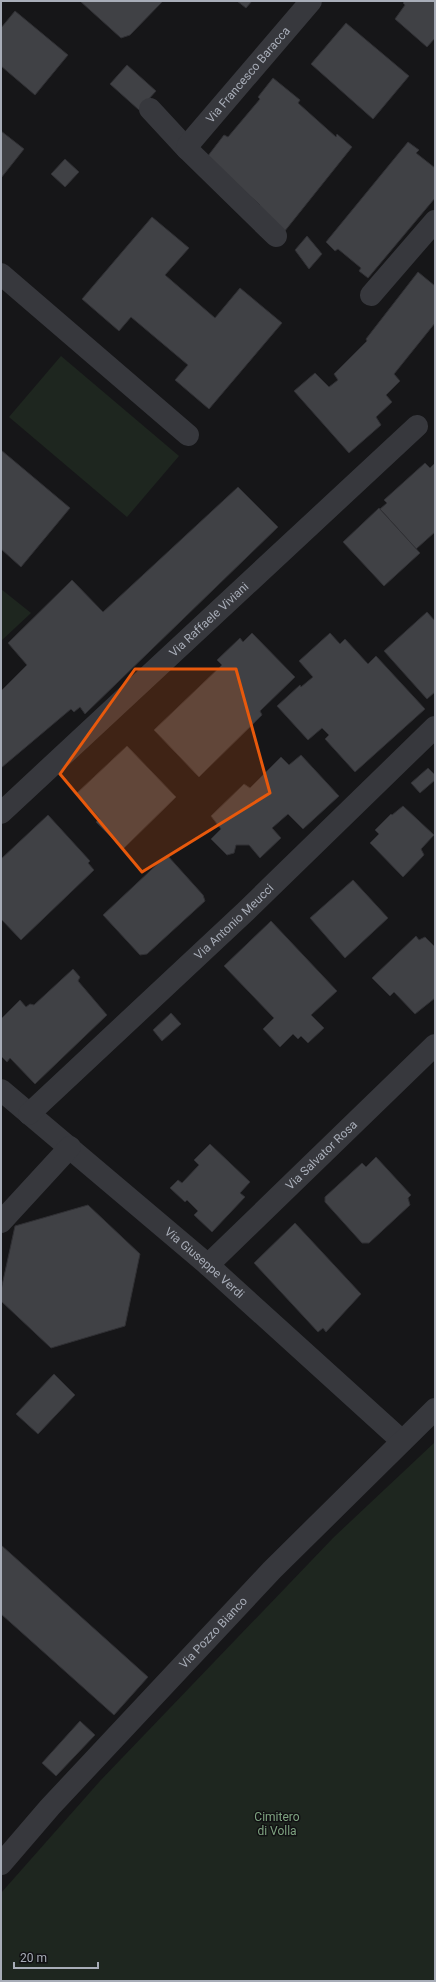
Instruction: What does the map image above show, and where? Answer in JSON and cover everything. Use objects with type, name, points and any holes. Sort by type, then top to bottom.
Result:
[{"type":"street","name":"Via Francesco Baracca","points":[[187,149],[188,145],[311,1]]},
{"type":"street","points":[[150,110],[187,149],[276,236]]},
{"type":"street","points":[[372,295],[435,221]]},
{"type":"street","points":[[1,274],[188,435]]},
{"type":"street","name":"Via Raffaele Viviani","points":[[1,814],[417,426]]},
{"type":"street","name":"Via Antonio Meucci","points":[[29,1114],[246,911],[435,727]]},
{"type":"street","name":"Via Salvator Rosa","points":[[208,1265],[435,1045]]},
{"type":"street","name":"Via Giuseppe Verdi","points":[[1,1090],[208,1265],[402,1441]]},
{"type":"street","points":[[1,1222],[70,1147]]},
{"type":"street","name":"Via Pozzo Bianco","points":[[1,1864],[50,1807],[272,1570],[435,1409]]},
{"type":"highlighted area","points":[[135,669],[236,669],[270,793],[142,872],[60,774]]},
{"type":"green space","points":[[61,356],[179,456],[127,517],[9,417]]},
{"type":"green space","points":[[1,589],[31,613],[1,641]]},
{"type":"green space","name":"Cimitero di Volla","points":[[435,1442],[435,1981],[1,1981],[1,1893],[100,1781],[334,1537]]},
{"type":"building","points":[[80,1],[163,1],[130,35],[121,38]]},
{"type":"building","points":[[237,1],[252,1],[246,8]]},
{"type":"building","points":[[405,1],[435,1],[435,38],[427,47],[395,19],[405,5],[403,3]]},
{"type":"building","points":[[15,11],[68,55],[35,95],[1,66],[1,28]]},
{"type":"building","points":[[346,23],[409,76],[373,119],[311,64]]},
{"type":"building","points":[[127,65],[156,91],[139,110],[110,84]]},
{"type":"building","points":[[273,78],[300,100],[298,103],[336,137],[337,134],[352,147],[284,232],[257,207],[260,205],[224,173],[204,161],[224,135],[228,137],[260,99],[258,97]]},
{"type":"building","points":[[1,131],[24,149],[1,178]]},
{"type":"building","points":[[408,142],[419,150],[416,153],[435,168],[435,198],[368,278],[359,271],[361,268],[338,249],[335,251],[326,242]]},
{"type":"building","points":[[65,159],[79,172],[65,187],[51,174]]},
{"type":"building","points":[[152,217],[189,248],[165,275],[215,318],[240,288],[282,323],[209,409],[175,380],[188,365],[131,317],[119,331],[82,299]]},
{"type":"building","points":[[307,236],[322,254],[309,269],[295,250]]},
{"type":"building","points":[[418,272],[435,286],[435,323],[394,374],[400,381],[386,395],[392,402],[376,417],[381,425],[349,453],[294,391],[315,373],[329,387],[338,380],[334,374],[367,341],[366,339]]},
{"type":"building","points":[[1,450],[70,508],[21,567],[1,549]]},
{"type":"building","points":[[425,463],[430,468],[435,463],[435,532],[416,549],[380,509],[387,503],[384,500]]},
{"type":"building","points":[[238,487],[278,527],[85,714],[80,707],[74,712],[71,709],[1,768],[1,691],[27,665],[8,643],[72,580],[103,612]]},
{"type":"building","points":[[379,508],[420,553],[384,586],[343,542]]},
{"type":"building","points":[[427,612],[435,621],[435,692],[427,699],[384,651]]},
{"type":"building","points":[[252,633],[295,677],[260,711],[262,715],[199,777],[154,730],[222,665],[217,660],[240,638],[243,642]]},
{"type":"building","points":[[330,633],[340,644],[345,639],[368,664],[376,656],[425,709],[355,772],[325,739],[329,735],[322,728],[308,740],[277,706],[300,685],[301,687],[313,677],[299,661]]},
{"type":"building","points":[[127,746],[176,797],[123,849],[96,822],[100,819],[77,793]]},
{"type":"building","points":[[301,755],[339,796],[303,829],[288,814],[272,828],[281,838],[260,858],[249,845],[236,845],[234,853],[227,855],[211,839],[221,829],[211,816],[244,784],[250,788],[281,757],[289,765]]},
{"type":"building","points":[[428,768],[435,775],[435,780],[420,793],[411,783]]},
{"type":"building","points":[[403,806],[434,835],[421,849],[424,855],[403,877],[370,843],[379,834],[375,830],[391,814],[392,815]]},
{"type":"building","points":[[48,815],[90,861],[88,863],[94,870],[21,940],[1,919],[1,859]]},
{"type":"building","points":[[167,855],[203,895],[205,901],[147,954],[140,955],[103,915]]},
{"type":"building","points":[[353,880],[388,918],[345,958],[310,918]]},
{"type":"building","points":[[271,921],[337,991],[311,1015],[324,1028],[308,1043],[301,1036],[298,1039],[293,1034],[280,1047],[263,1029],[274,1018],[224,966]]},
{"type":"building","points":[[416,936],[419,940],[425,937],[435,947],[435,998],[415,1014],[394,992],[390,996],[372,978]]},
{"type":"building","points":[[73,969],[80,977],[78,981],[107,1015],[35,1084],[10,1058],[7,1062],[1,1056],[1,1019],[20,1000],[26,1007],[30,1004],[34,1005]]},
{"type":"building","points":[[171,1013],[181,1024],[162,1041],[153,1030]]},
{"type":"building","points":[[210,1144],[250,1182],[240,1193],[245,1197],[212,1232],[194,1215],[198,1211],[187,1200],[185,1202],[170,1188],[178,1180],[182,1183],[199,1165],[194,1160]]},
{"type":"building","points":[[376,1157],[411,1195],[408,1198],[410,1205],[369,1243],[362,1243],[325,1202],[325,1197],[362,1163],[366,1167]]},
{"type":"building","points":[[88,1205],[140,1254],[125,1326],[51,1348],[1,1301],[1,1290],[15,1226]]},
{"type":"building","points":[[295,1223],[361,1294],[326,1332],[323,1328],[318,1332],[254,1263]]},
{"type":"building","points":[[54,1374],[75,1395],[38,1434],[16,1414]]},
{"type":"building","points":[[1,1545],[148,1677],[114,1715],[1,1614]]},
{"type":"building","points":[[80,1721],[95,1735],[56,1776],[42,1763]]}]
